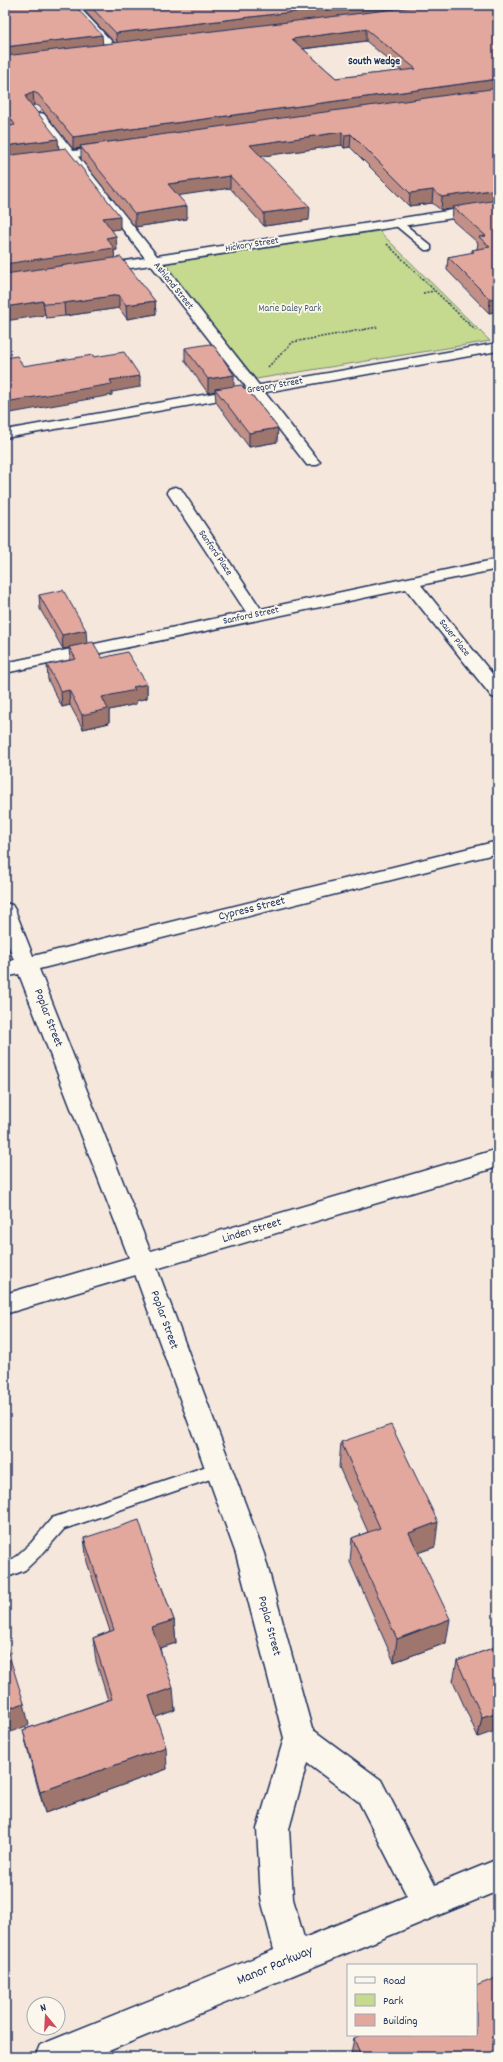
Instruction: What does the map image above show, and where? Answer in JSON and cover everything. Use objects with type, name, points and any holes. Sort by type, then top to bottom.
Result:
[{"type":"street","points":[[71,5],[118,50],[98,52]]},
{"type":"street","name":"Ashland Street","points":[[34,109],[153,261],[257,390],[312,462]]},
{"type":"street","points":[[5,164],[126,147]]},
{"type":"street","name":"Hickory Street","points":[[83,272],[498,207]]},
{"type":"street","name":"Gregory Street","points":[[5,434],[498,347]]},
{"type":"street","name":"Sanford Place","points":[[175,492],[256,614]]},
{"type":"street","name":"Sanford Street","points":[[5,668],[498,564]]},
{"type":"street","name":"Sauer Place","points":[[410,582],[498,693]]},
{"type":"street","name":"Cypress Street","points":[[5,970],[498,847]]},
{"type":"street","name":"Poplar Street","points":[[5,910],[143,1263],[250,1554],[299,1738]]},
{"type":"street","name":"Linden Street","points":[[5,1304],[498,1158]]},
{"type":"street","points":[[293,1958],[277,1899],[273,1828],[299,1738],[370,1791],[400,1847],[427,1903]]},
{"type":"street","name":"Manor Parkway","points":[[52,2057],[498,1875]]},
{"type":"lane","points":[[398,222],[428,248]]},
{"type":"lane","points":[[5,1570],[19,1565],[37,1548],[58,1524],[219,1469]]},
{"type":"path","points":[[382,239],[478,333]]},
{"type":"path","points":[[423,293],[434,291]]},
{"type":"path","points":[[268,367],[293,342],[378,327]]},
{"type":"green space","name":"Marie Daley Park","points":[[379,231],[490,341],[256,379],[163,264]]},
{"type":"building","points":[[5,5],[74,5],[102,35],[5,47]]},
{"type":"building","points":[[89,5],[352,5],[116,33]]},
{"type":"building","points":[[429,5],[498,5],[498,79],[73,137],[38,94],[33,92],[26,96],[26,98],[58,139],[5,146],[5,127],[15,125],[5,110],[5,56]],"holes":[[[366,29],[416,69],[336,78],[292,39]]]},
{"type":"building","points":[[498,88],[498,189],[442,197],[433,190],[410,193],[351,134],[345,135],[342,132],[250,145],[310,207],[264,213],[230,176],[168,184],[187,206],[135,214],[80,146]]},
{"type":"building","points":[[66,148],[120,216],[103,218],[116,236],[106,238],[114,248],[5,264],[5,156]]},
{"type":"building","points":[[498,200],[498,297],[490,299],[448,257],[474,252],[472,250],[490,247],[479,237],[486,236],[453,207]]},
{"type":"building","points":[[121,257],[155,301],[126,305],[119,295],[64,303],[45,304],[43,301],[5,307],[5,274]]},
{"type":"building","points":[[210,344],[215,347],[234,375],[208,379],[185,348]]},
{"type":"building","points":[[124,352],[140,376],[110,380],[112,384],[5,402],[5,358],[17,356],[23,366],[93,355],[94,357]]},
{"type":"building","points":[[241,385],[247,389],[278,428],[249,433],[215,389]]},
{"type":"building","points":[[63,590],[86,630],[62,635],[39,595]]},
{"type":"building","points":[[93,642],[102,658],[127,652],[147,684],[133,687],[135,690],[102,697],[108,709],[82,715],[69,690],[61,692],[47,665],[76,659],[69,647]]},
{"type":"building","points":[[391,1425],[438,1522],[409,1533],[450,1619],[397,1639],[352,1538],[380,1528],[341,1442]]},
{"type":"building","points":[[139,1520],[154,1567],[174,1620],[152,1627],[173,1688],[149,1696],[166,1747],[40,1792],[23,1730],[112,1699],[93,1638],[114,1630],[84,1538]]},
{"type":"building","points":[[498,1646],[498,1712],[482,1717],[457,1661]]},
{"type":"building","points":[[5,1649],[7,1649],[24,1703],[5,1710]]},
{"type":"building","points":[[498,1977],[498,2057],[361,2057],[354,2038],[358,2036],[477,2036],[477,1986]]},
{"type":"district","name":"South Wedge","points":[[374,62]]}]
